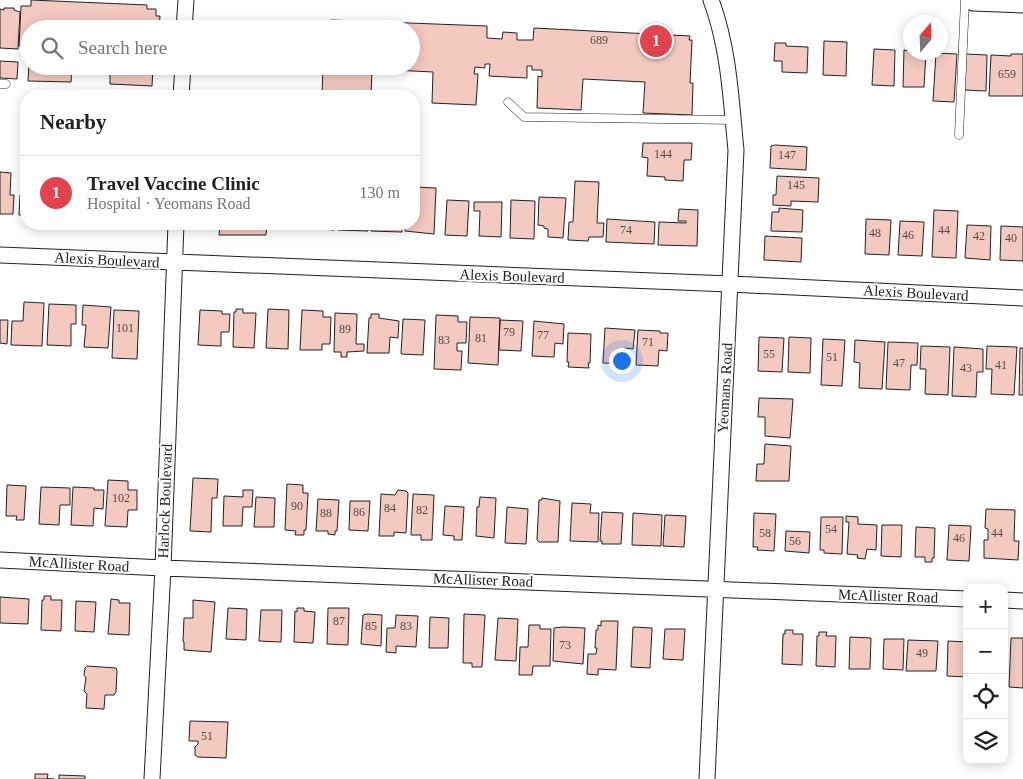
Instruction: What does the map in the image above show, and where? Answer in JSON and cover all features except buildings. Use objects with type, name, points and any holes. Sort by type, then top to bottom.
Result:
[{"type":"main road","points":[[973,0],[1023,2]]},
{"type":"street","points":[[185,20],[186,0]]},
{"type":"street","name":"Yeomans Road","points":[[707,779],[736,150],[726,58],[719,22],[711,0]]},
{"type":"street","points":[[181,90],[182,75]]},
{"type":"street","name":"Harlock Boulevard","points":[[152,779],[163,568],[176,230]]},
{"type":"street","name":"Alexis Boulevard","points":[[0,255],[730,284],[1023,298]]},
{"type":"street","name":"McAllister Road","points":[[0,560],[963,599]]},
{"type":"street","points":[[1008,600],[1023,601]]},
{"type":"lane","points":[[959,135],[965,0]]},
{"type":"lane","points":[[508,102],[524,117],[733,120]]},
{"type":"place","name":"Travel Vaccine Clinic","points":[[656,41]]}]
